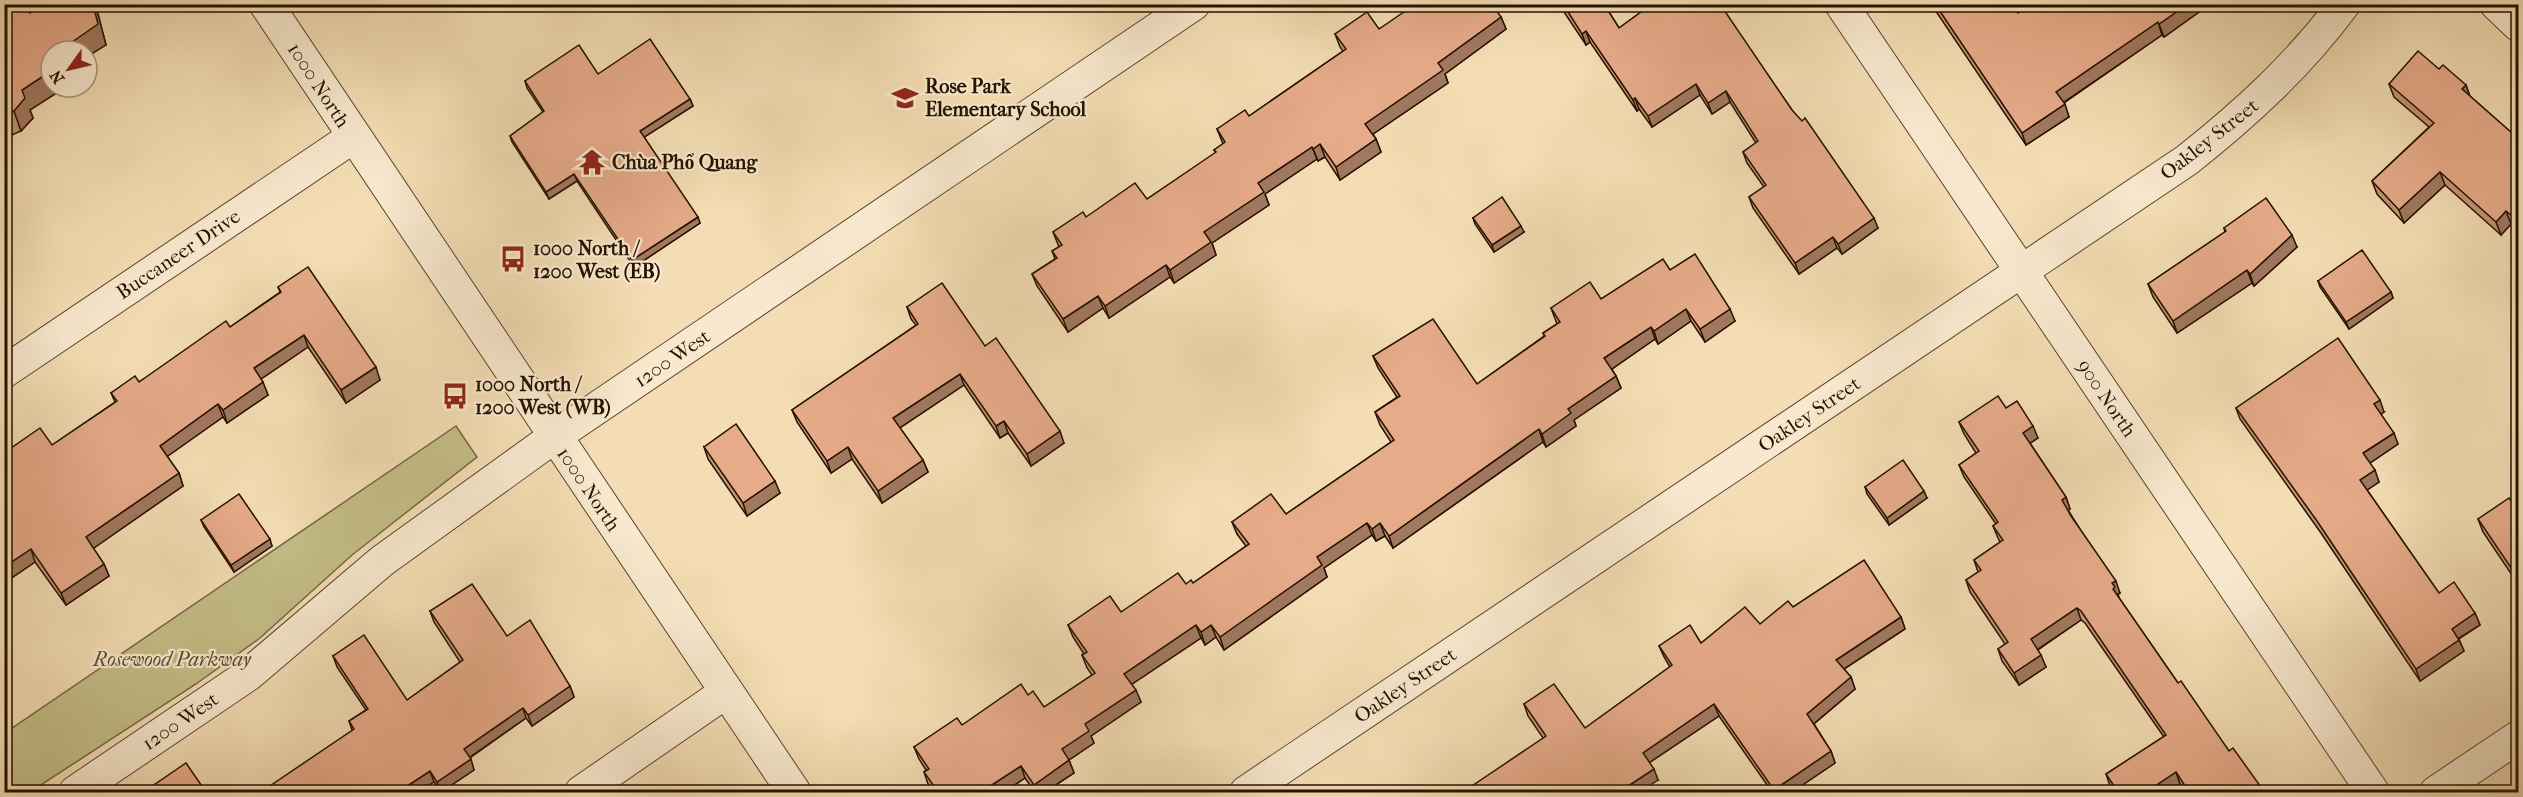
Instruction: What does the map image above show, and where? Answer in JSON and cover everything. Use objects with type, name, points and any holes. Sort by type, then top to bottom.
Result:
[{"type":"street","name":"1000 North","points":[[266,4],[794,792]]},
{"type":"street","name":"1200 West","points":[[75,792],[248,675],[381,561],[554,437],[1194,4]]},
{"type":"street","name":"900 North","points":[[1841,4],[2373,792]]},
{"type":"street","name":"Oakley Street","points":[[1246,792],[2187,160],[2226,129],[2298,61],[2344,4]]},
{"type":"street","points":[[2496,4],[2518,25]]},
{"type":"street","name":"Buccaneer Drive","points":[[4,372],[353,137]]},
{"type":"street","points":[[581,792],[726,692]]},
{"type":"street","points":[[2436,792],[2518,737]]},
{"type":"green space","name":"Rosewood Parkway","points":[[456,426],[477,457],[352,555],[260,638],[196,684],[30,792],[5,792],[5,733]]},
{"type":"building","points":[[16,4],[24,4],[30,13],[43,4],[93,4],[98,24],[76,39],[39,39],[39,79],[22,90],[25,98],[14,111],[4,115],[4,12]]},
{"type":"building","points":[[1424,4],[1492,4],[1501,17],[1438,63],[1443,70],[1365,124],[1376,139],[1336,167],[1320,144],[1313,149],[1312,147],[1258,183],[1264,192],[1204,232],[1211,242],[1170,270],[1166,265],[1105,306],[1098,296],[1063,319],[1032,274],[1057,258],[1052,251],[1062,245],[1053,232],[1083,212],[1086,217],[1135,183],[1147,199],[1216,152],[1214,150],[1225,142],[1217,129],[1245,110],[1249,116],[1346,49],[1335,34],[1367,12],[1379,29],[1414,5],[1417,9]]},
{"type":"building","points":[[1563,4],[1604,4],[1619,28],[1652,4],[1720,4],[1792,110],[1802,121],[1805,118],[1874,218],[1838,244],[1833,237],[1795,263],[1749,197],[1766,185],[1743,152],[1758,141],[1726,91],[1708,103],[1696,84],[1648,116],[1635,98],[1633,100],[1586,31],[1582,34]]},
{"type":"building","points":[[1935,4],[2012,4],[2018,13],[2031,4],[2188,4],[2056,92],[2065,104],[2022,133]]},
{"type":"building","name":"Chùa Phổ Quang","points":[[650,39],[690,99],[640,131],[698,217],[632,260],[574,174],[546,192],[510,136],[544,111],[525,81],[579,45],[598,74]]},
{"type":"building","points":[[2418,51],[2439,69],[2443,65],[2466,85],[2462,89],[2513,134],[2516,130],[2518,132],[2518,221],[2506,211],[2496,222],[2440,172],[2399,210],[2372,181],[2434,123],[2389,84]]},
{"type":"building","points":[[1502,197],[1521,226],[1492,245],[1473,218]]},
{"type":"building","points":[[2266,198],[2292,235],[2250,274],[2247,270],[2173,321],[2148,284],[2226,231],[2224,228]]},
{"type":"building","points":[[2362,250],[2391,292],[2346,322],[2318,281]]},
{"type":"building","points":[[1695,254],[1730,309],[1700,329],[1686,309],[1654,331],[1651,327],[1604,358],[1616,376],[1568,409],[1571,413],[1542,434],[1539,429],[1389,536],[1380,523],[1372,529],[1367,523],[1317,557],[1322,565],[1220,637],[1211,625],[1201,632],[1196,625],[1124,674],[1136,690],[1085,724],[1089,731],[1062,749],[1069,760],[1034,785],[1021,766],[981,792],[938,792],[924,772],[929,769],[914,747],[957,718],[962,725],[1021,684],[1028,695],[1033,691],[1044,707],[1095,673],[1082,655],[1087,652],[1068,625],[1110,596],[1121,612],[1178,573],[1186,584],[1191,580],[1193,583],[1249,544],[1232,522],[1271,494],[1286,514],[1394,440],[1375,412],[1400,396],[1373,356],[1433,319],[1477,384],[1545,336],[1543,333],[1560,322],[1551,308],[1590,282],[1601,299],[1663,259],[1670,270]]},
{"type":"building","points":[[308,267],[376,367],[341,390],[304,335],[254,368],[263,382],[223,410],[218,404],[160,446],[179,473],[86,537],[104,564],[61,593],[31,549],[4,567],[4,465],[8,462],[4,453],[40,428],[52,445],[117,401],[111,393],[135,376],[139,382],[226,321],[230,327],[281,292],[278,287]]},
{"type":"building","points":[[942,283],[985,346],[996,338],[1060,431],[1027,454],[1004,421],[996,426],[960,374],[893,418],[923,460],[878,491],[848,447],[827,461],[792,410],[918,324],[907,307]]},
{"type":"building","points":[[2338,338],[2380,400],[2374,404],[2394,433],[2363,453],[2375,470],[2360,480],[2439,593],[2454,582],[2475,613],[2452,629],[2459,640],[2416,669],[2317,521],[2236,408]]},
{"type":"building","points":[[1998,396],[2006,408],[2017,401],[2033,426],[2023,433],[2066,497],[2062,500],[2071,516],[2116,581],[2112,583],[2115,587],[2113,589],[2178,683],[2181,681],[2229,751],[2233,748],[2263,790],[2259,792],[2189,792],[2176,772],[2146,792],[2118,792],[2106,774],[2166,735],[2077,608],[2031,639],[2041,655],[2014,673],[1998,649],[2008,642],[1966,580],[1981,570],[1974,560],[2003,540],[1993,526],[1998,522],[1959,465],[1979,451],[1959,422]]},
{"type":"building","points":[[736,424],[775,481],[743,503],[704,447]]},
{"type":"building","points":[[1903,460],[1924,491],[1887,518],[1865,487]]},
{"type":"building","points":[[239,494],[270,539],[231,565],[201,520]]},
{"type":"building","points":[[2509,498],[2518,509],[2518,578],[2478,519]]},
{"type":"building","points":[[1864,560],[1901,617],[1836,660],[1851,677],[1807,714],[1831,751],[1774,790],[1714,704],[1643,753],[1654,769],[1619,792],[1463,792],[1546,736],[1524,704],[1554,684],[1585,728],[1672,665],[1659,646],[1690,625],[1701,643],[1745,607],[1760,624],[1788,601],[1793,607]]},
{"type":"building","points":[[472,584],[507,636],[530,620],[570,686],[528,715],[523,708],[464,749],[471,759],[437,782],[430,771],[398,792],[261,792],[354,729],[349,721],[368,709],[333,656],[364,635],[407,700],[463,660],[430,611]]},
{"type":"building","points":[[186,763],[206,792],[155,792],[151,787]]},
{"type":"place","name":"Rose Park Elementary School","points":[[905,98]]},
{"type":"place","name":"Chùa Phổ Quang","points":[[592,162]]},
{"type":"place","name":"1000 North / 1200 West (EB)","points":[[513,259]]},
{"type":"place","name":"1000 North / 1200 West (WB)","points":[[455,396]]}]
